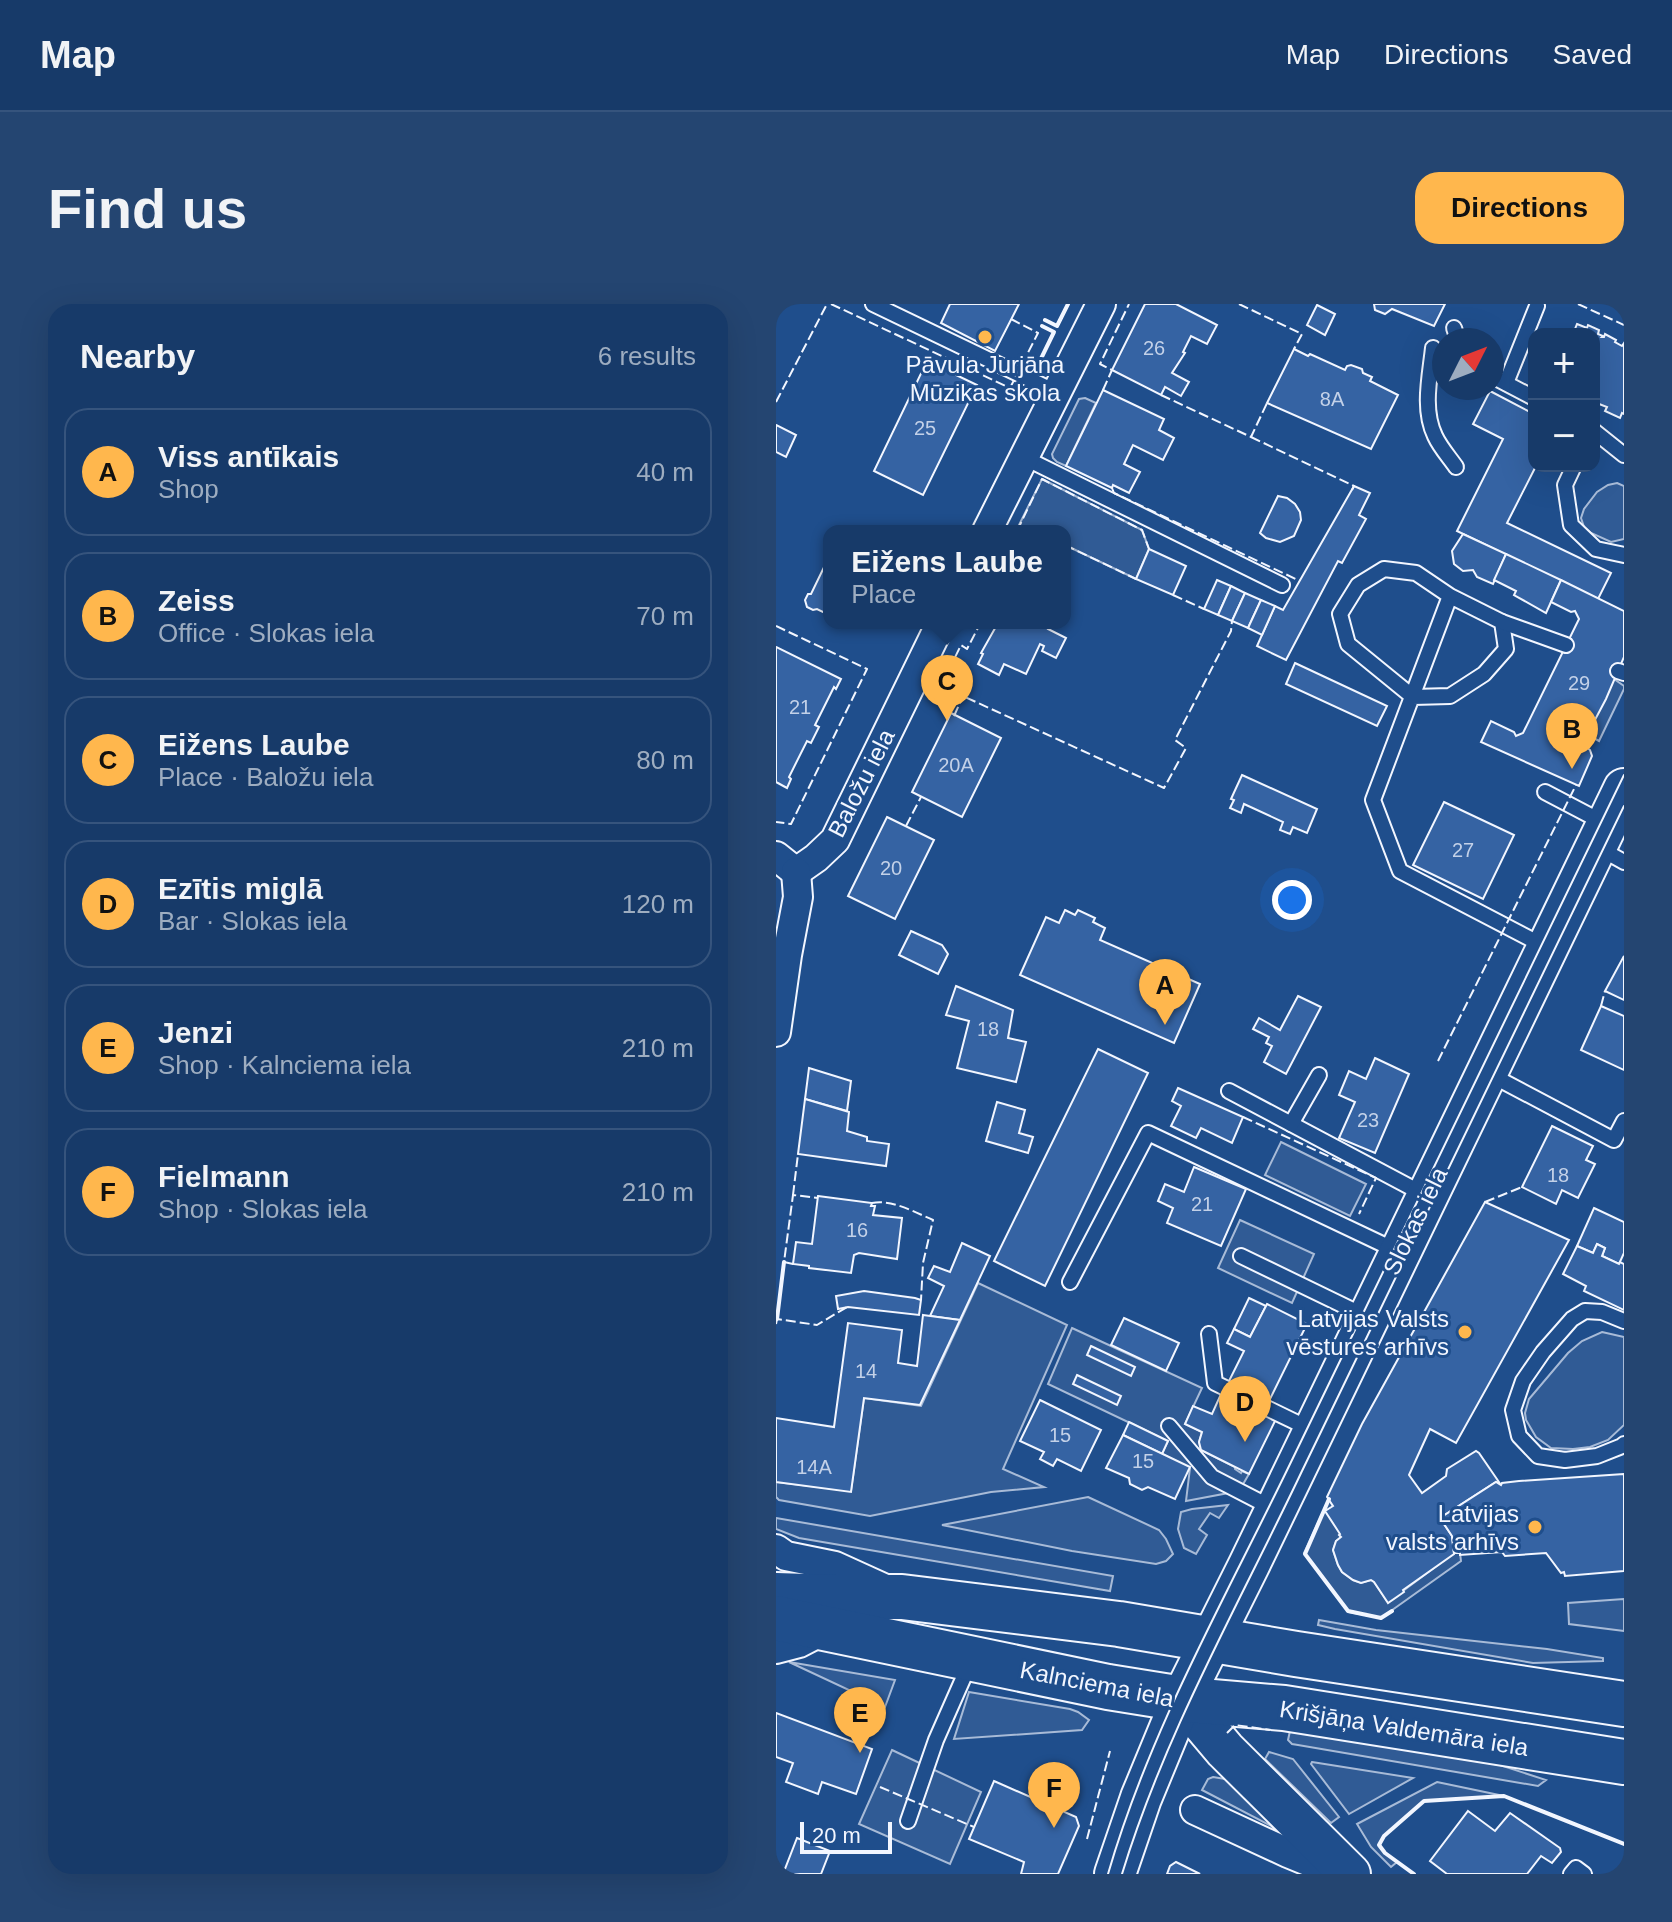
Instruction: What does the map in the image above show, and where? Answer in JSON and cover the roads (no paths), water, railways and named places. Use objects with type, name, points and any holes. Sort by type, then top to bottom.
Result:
[{"type":"main road","name":"Slokas iela","points":[[1115,1874],[1141,1798],[1182,1699],[1547,947],[1608,844],[1624,789]]},
{"type":"main road","points":[[776,1595],[902,1597],[1119,1624],[1624,1704]]},
{"type":"main road","name":"Kalnciema iela","points":[[776,1618],[1108,1687],[1182,1699],[1225,1750],[1350,1874]]},
{"type":"main road","name":"Krišjāņa Valdemāra iela","points":[[1182,1699],[1284,1708],[1624,1762]]},
{"type":"street","points":[[990,525],[1101,304]]},
{"type":"street","name":"Baložu iela","points":[[776,1032],[798,897],[786,864],[816,858],[835,840],[938,629]]},
{"type":"street","points":[[776,1549],[786,1556],[835,1566],[902,1597]]},
{"type":"street","points":[[776,1649],[799,1643],[826,1629]]},
{"type":"street","points":[[1195,1810],[1339,1874]]},
{"type":"lane","points":[[873,304],[1056,392]]},
{"type":"lane","points":[[1504,370],[1537,306]]},
{"type":"lane","points":[[1432,358],[1429,419],[1434,435],[1456,467]]},
{"type":"lane","points":[[1504,383],[1528,395]]},
{"type":"lane","points":[[1600,436],[1624,455]]},
{"type":"lane","points":[[1023,457],[1282,585]]},
{"type":"lane","points":[[1571,472],[1565,485],[1571,525],[1596,549],[1624,555]]},
{"type":"lane","points":[[1502,622],[1506,649],[1484,674],[1450,696],[1413,697],[1348,644],[1340,614],[1358,585],[1384,569],[1416,573],[1450,596],[1502,622],[1566,645]]},
{"type":"lane","points":[[1450,596],[1373,800],[1400,871],[1547,947]]},
{"type":"lane","points":[[1545,792],[1608,844]]},
{"type":"lane","points":[[1487,1073],[1614,1140],[1624,1121]]},
{"type":"lane","points":[[1291,1124],[1319,1075]]},
{"type":"lane","points":[[1229,1091],[1427,1196]]},
{"type":"lane","points":[[1070,1282],[1148,1133],[1400,1252]]},
{"type":"lane","points":[[1241,1256],[1368,1318]]},
{"type":"lane","points":[[1624,1321],[1602,1312],[1585,1311],[1572,1319],[1523,1381],[1513,1410],[1519,1436],[1538,1456],[1565,1460],[1597,1456],[1624,1444]]},
{"type":"lane","points":[[1209,1334],[1215,1383],[1314,1431]]},
{"type":"lane","points":[[1169,1426],[1212,1477],[1276,1510]]},
{"type":"lane","points":[[908,1821],[936,1740],[972,1659]]},
{"type":"lane","points":[[1571,1874],[1576,1868],[1584,1874]]},
{"type":"tram line","points":[[1108,1874],[1145,1767],[1191,1664],[1624,775]]},
{"type":"tram line","points":[[1122,1874],[1159,1770],[1204,1670],[1624,806]]},
{"type":"place","name":"Pāvula Jurjāna Mūzikas skola","points":[[985,337]]},
{"type":"place","name":"Eižens Laube","points":[[947,721]]},
{"type":"place","name":"Zeiss","points":[[1572,769]]},
{"type":"place","name":"Viss antīkais","points":[[1165,1025]]},
{"type":"place","name":"Latvijas Valsts vēstures arhīvs","points":[[1465,1332]]},
{"type":"place","name":"Ezītis miglā","points":[[1245,1442]]},
{"type":"place","name":"Latvijas valsts arhīvs","points":[[1535,1527]]},
{"type":"place","name":"Jenzi","points":[[860,1753]]},
{"type":"place","name":"Fielmann","points":[[1054,1828]]}]
